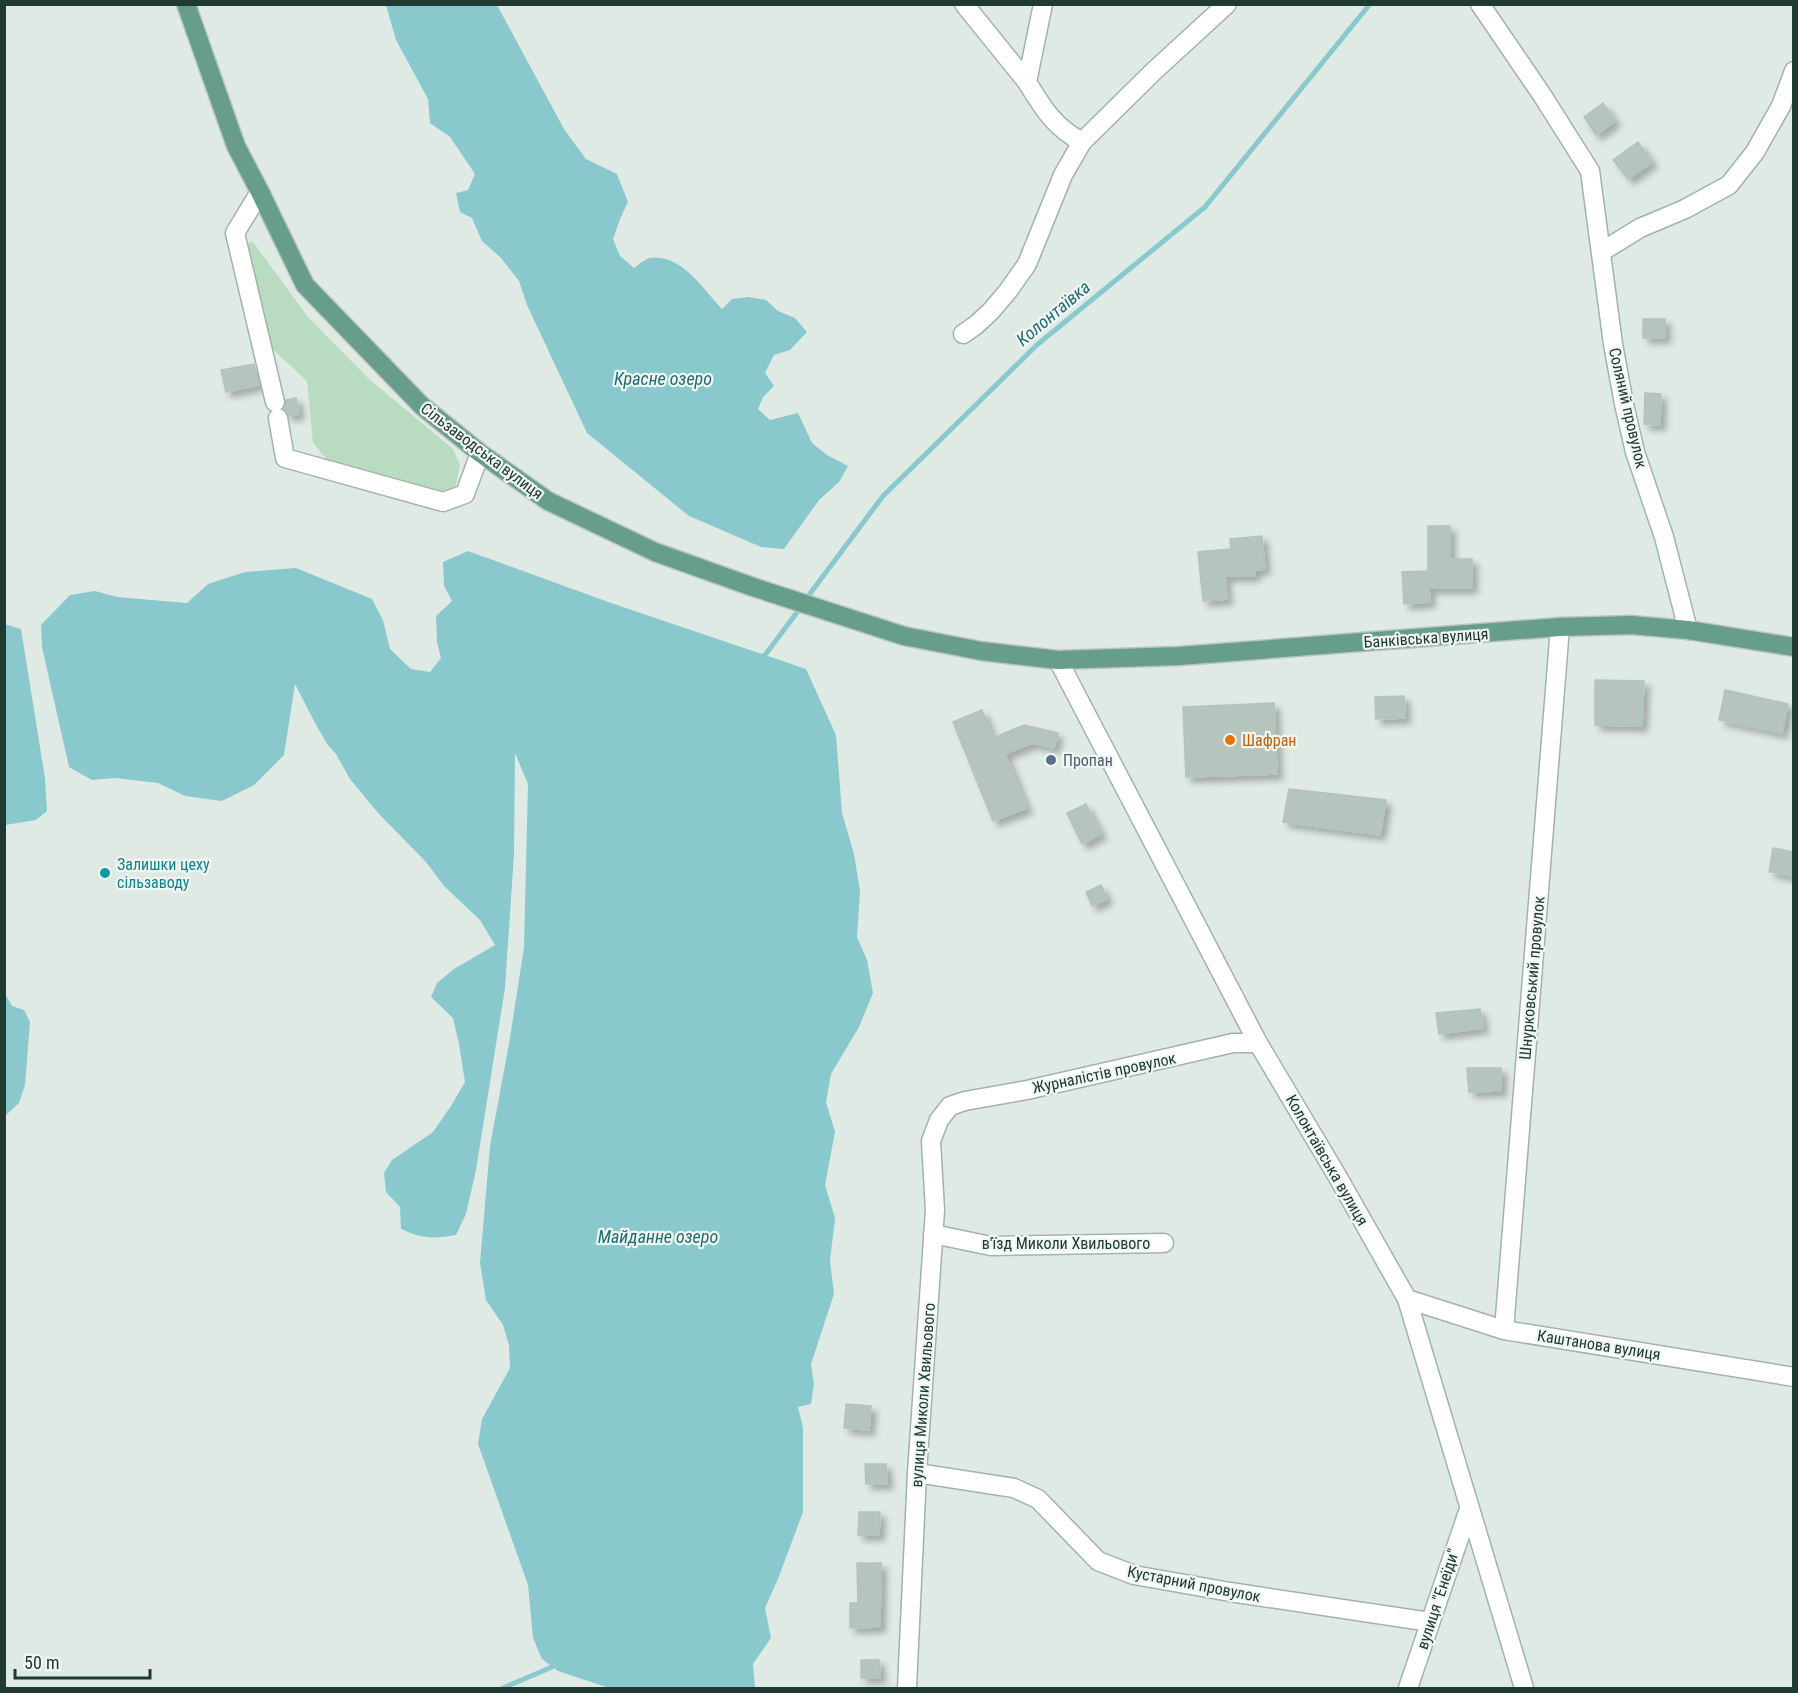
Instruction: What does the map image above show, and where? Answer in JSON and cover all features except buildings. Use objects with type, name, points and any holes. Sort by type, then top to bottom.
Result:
[{"type":"main road","name":"Сільзаводська вулиця","points":[[188,6],[236,146],[306,285],[422,406],[480,453],[548,501],[655,552],[753,587],[904,636],[981,651],[1058,660]]},
{"type":"main road","name":"Банківська вулиця","points":[[1058,660],[1179,656],[1560,627],[1631,625],[1688,630],[1794,647]]},
{"type":"street","points":[[964,4],[1027,82],[1053,121],[1059,128],[1082,142]]},
{"type":"street","points":[[1027,82],[1043,4]]},
{"type":"street","points":[[963,334],[991,311],[1027,264],[1063,176],[1082,142],[1227,4]]},
{"type":"street","name":"Соляний провулок","points":[[1480,4],[1590,171],[1613,344],[1635,452],[1664,537],[1688,630]]},
{"type":"street","points":[[1600,252],[1640,228],[1730,185],[1755,152],[1781,106],[1794,71]]},
{"type":"street","points":[[261,192],[235,233],[277,410],[285,458],[443,502],[465,494],[480,453]]},
{"type":"street","name":"Шнурковський провулок","points":[[1504,1330],[1560,627]]},
{"type":"street","name":"Колонтаївська вулиця","points":[[1058,660],[1258,1043],[1407,1299],[1524,1689]]},
{"type":"street","name":"Журналістів провулок","points":[[950,1106],[1233,1043],[1258,1043]]},
{"type":"street","name":"вулиця Миколи Хвильового","points":[[907,1689],[917,1473],[935,1210],[931,1141],[939,1120],[950,1106]]},
{"type":"street","name":"в'їзд Миколи Хвильового","points":[[933,1234],[991,1246],[1164,1243]]},
{"type":"street","name":"Каштанова вулиця","points":[[1407,1299],[1504,1330],[1794,1377]]},
{"type":"street","name":"Кустарний провулок","points":[[917,1473],[1014,1488],[1027,1493],[1038,1499],[1098,1561],[1134,1575],[1430,1622]]},
{"type":"street","name":"вулиця \"Енеїди\"","points":[[1408,1689],[1469,1509]]},
{"type":"green space","points":[[253,242],[308,317],[370,380],[453,449],[460,465],[454,494],[443,498],[329,462],[313,443],[307,381],[269,346],[244,244]]},
{"type":"water","name":"Красне озеро","points":[[386,5],[497,5],[564,129],[586,159],[617,174],[628,202],[613,239],[620,256],[634,268],[650,258],[672,261],[691,274],[722,309],[732,299],[748,297],[766,300],[778,311],[795,318],[807,332],[790,350],[774,355],[765,373],[774,386],[763,397],[758,409],[770,420],[798,413],[812,443],[827,455],[848,466],[839,482],[819,500],[784,549],[761,547],[689,516],[587,433],[527,305],[519,281],[501,258],[482,241],[472,218],[460,212],[456,193],[468,190],[475,174],[450,137],[430,123],[428,99],[396,40]]},
{"type":"water","name":"Майданне озеро","points":[[468,551],[611,603],[806,669],[836,735],[842,813],[854,854],[860,891],[857,937],[867,960],[873,993],[859,1027],[831,1074],[826,1102],[835,1132],[825,1185],[835,1218],[830,1261],[834,1294],[811,1364],[814,1384],[811,1404],[798,1407],[803,1428],[803,1512],[765,1608],[771,1638],[753,1664],[755,1688],[609,1688],[558,1671],[542,1659],[533,1638],[528,1585],[478,1444],[482,1419],[510,1368],[509,1345],[503,1325],[486,1300],[480,1263],[490,1146],[524,947],[528,784],[515,753],[514,854],[505,988],[476,1170],[466,1214],[456,1235],[435,1237],[416,1235],[401,1229],[400,1207],[386,1192],[384,1173],[392,1160],[433,1132],[465,1082],[453,1018],[431,997],[437,983],[454,969],[495,945],[480,920],[444,886],[426,862],[378,813],[350,779],[336,754],[327,744],[295,684],[284,755],[254,785],[222,801],[185,796],[158,783],[115,778],[92,780],[69,767],[42,647],[41,625],[70,595],[95,591],[117,597],[187,603],[208,584],[245,572],[296,568],[372,599],[383,620],[390,649],[411,669],[430,672],[441,658],[437,642],[436,616],[452,601],[444,586],[443,562]]},
{"type":"water","points":[[4,624],[21,629],[45,778],[47,811],[36,820],[5,825]]},
{"type":"water","points":[[4,992],[12,1006],[24,1010],[30,1022],[25,1085],[19,1103],[5,1116]]},
{"type":"waterway","name":"Колонтаївка","points":[[806,599],[883,496],[1038,344],[1205,207],[1370,4]]},
{"type":"waterway","name":"Колонтаївка","points":[[759,657],[765,655],[801,607]]},
{"type":"waterway","points":[[503,1688],[552,1667]]},
{"type":"place","name":"Шафран","points":[[1230,740]]},
{"type":"place","name":"Пропан","points":[[1051,760]]},
{"type":"place","name":"Залишки цеху сільзаводу","points":[[105,873]]}]
